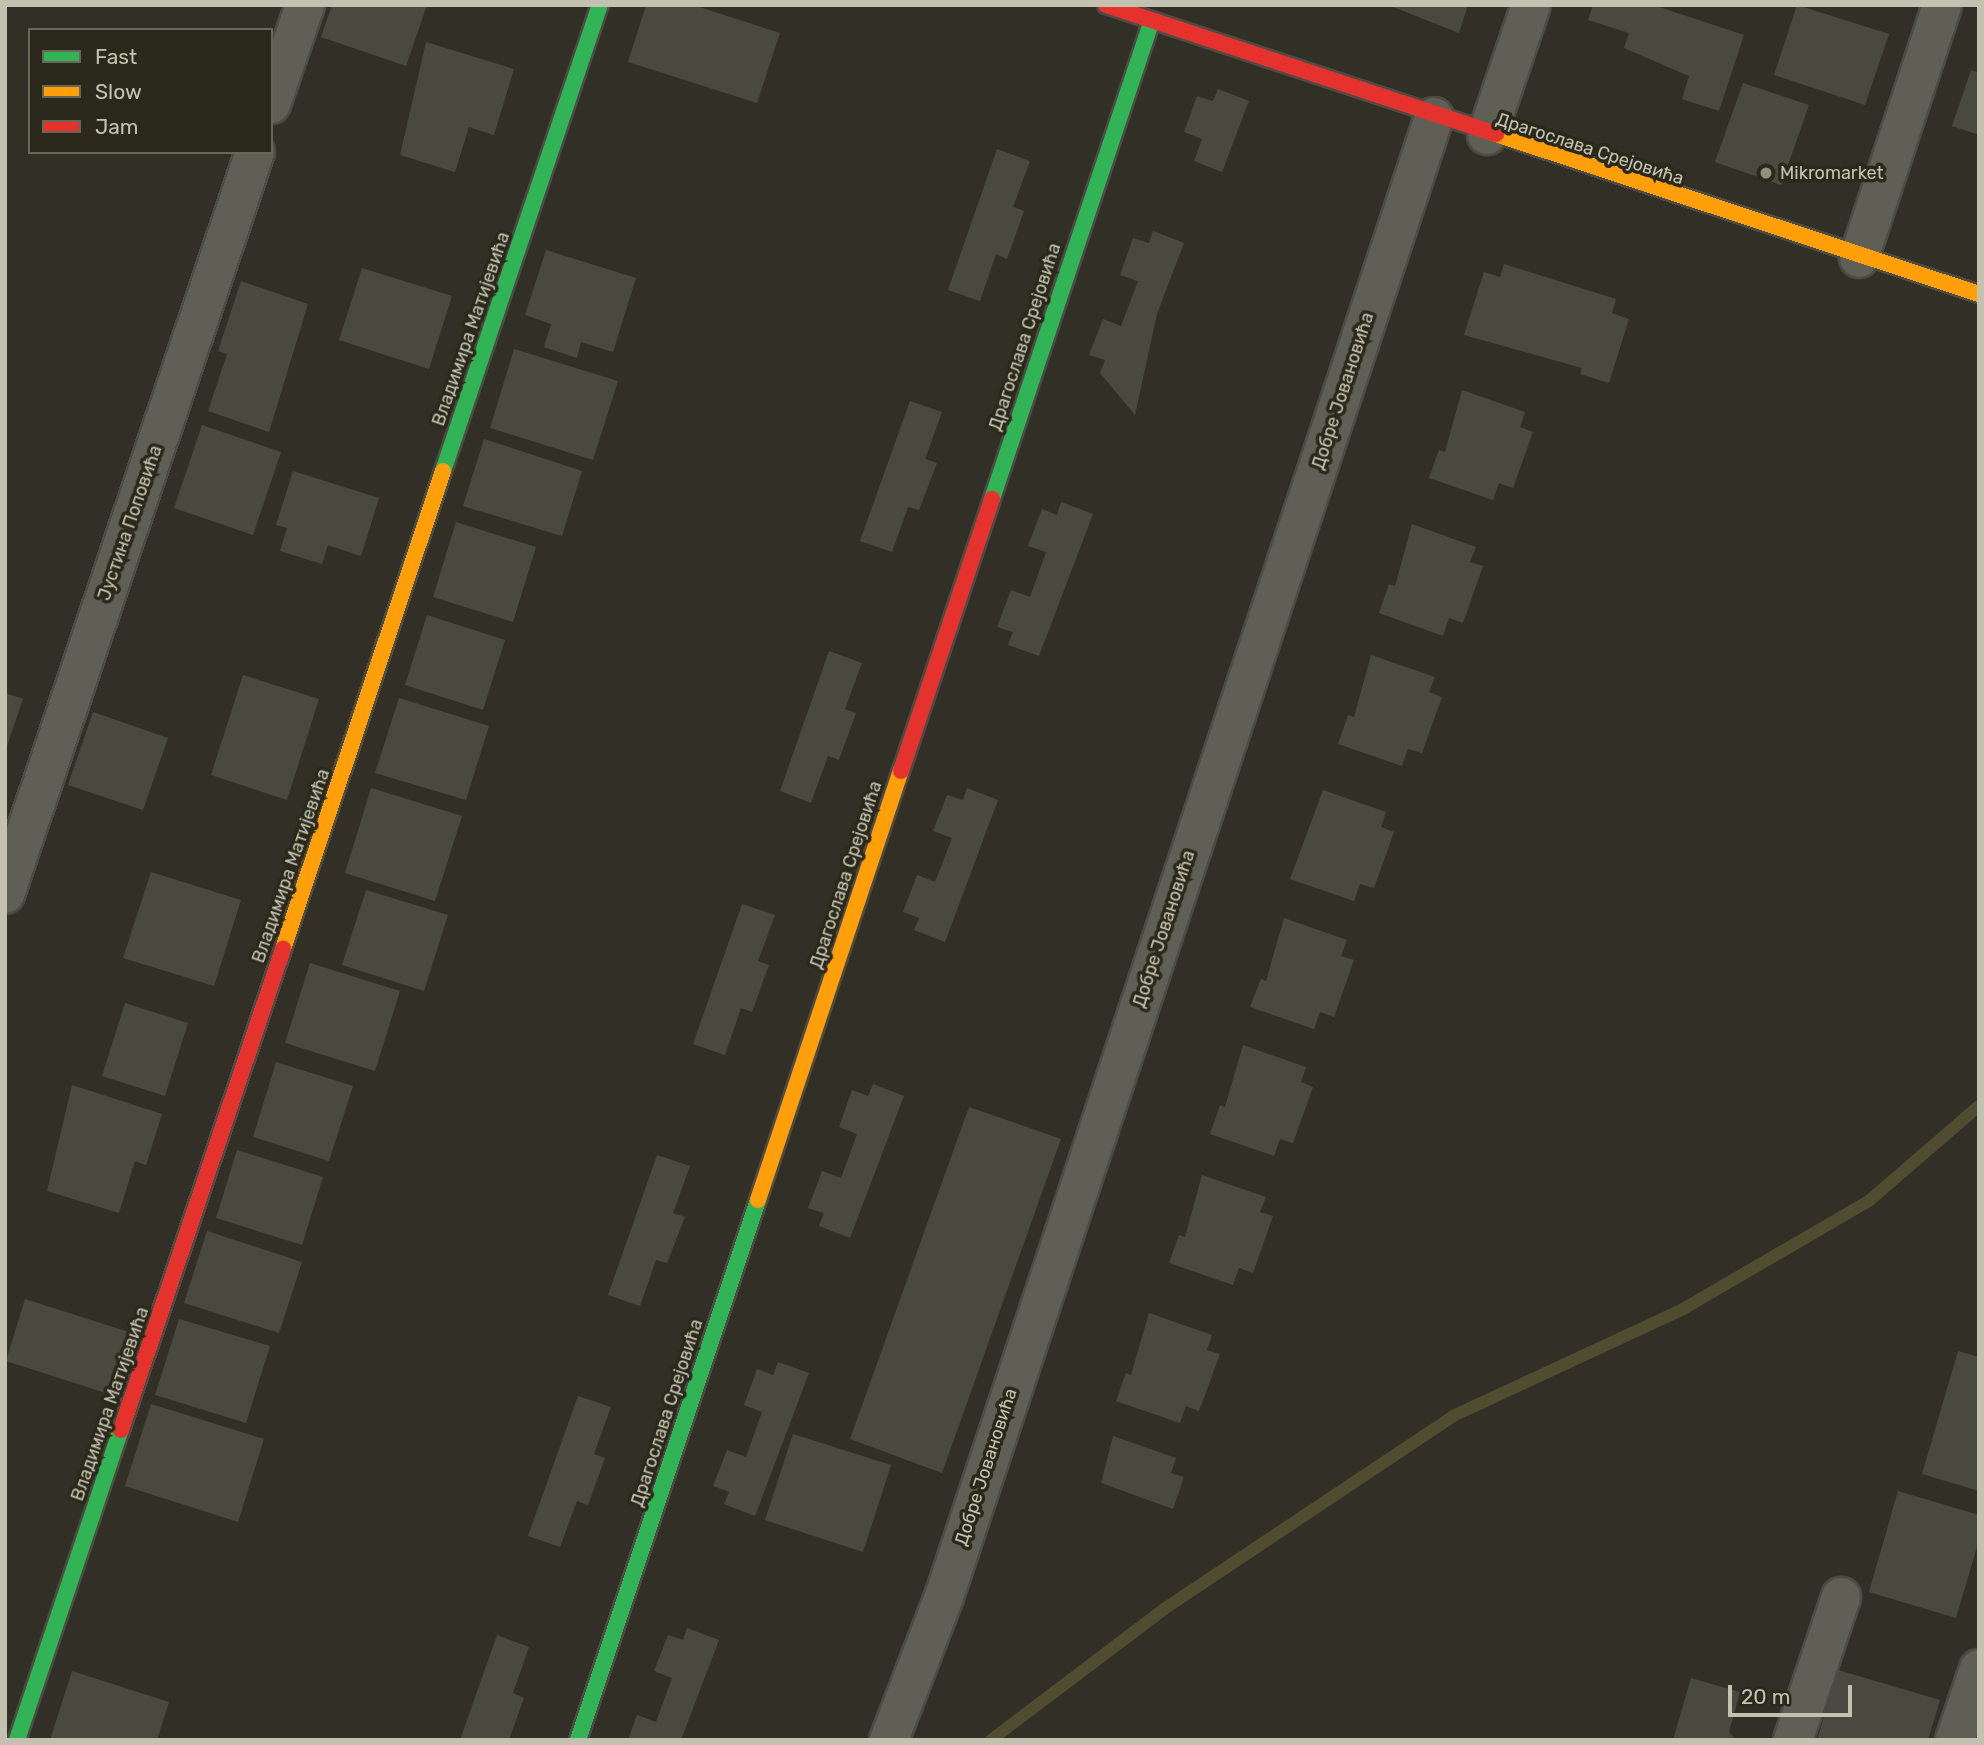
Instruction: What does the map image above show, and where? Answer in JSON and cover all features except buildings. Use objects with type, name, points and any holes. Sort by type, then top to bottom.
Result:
[{"type":"street","points":[[273,98],[304,5]]},
{"type":"street","name":"Владимира Матијевића","points":[[17,1740],[600,5]]},
{"type":"street","name":"Драгослава Срејовића","points":[[1106,5],[1150,23],[1487,135],[1859,258],[1979,294]]},
{"type":"street","points":[[1487,135],[1531,5]]},
{"type":"street","points":[[1859,258],[1942,5]]},
{"type":"street","name":"Драгослава Срејовића","points":[[578,1740],[1150,23]]},
{"type":"street","name":"Добре Јовановића","points":[[889,1740],[944,1597],[1434,117]]},
{"type":"street","name":"Јустина Поповића","points":[[5,894],[254,154]]},
{"type":"street","points":[[1793,1740],[1841,1597]]},
{"type":"street","points":[[1955,1740],[1979,1669]]},
{"type":"waterway","points":[[991,1740],[1164,1609],[1453,1416],[1683,1309],[1870,1200],[1979,1106]]},
{"type":"traffic: fast","points":[[443,471],[600,5]]},
{"type":"traffic: fast","points":[[992,499],[1151,23]]},
{"type":"traffic: fast","points":[[578,1740],[758,1200]]},
{"type":"traffic: fast","points":[[17,1740],[121,1430]]},
{"type":"traffic: slow","points":[[1496,134],[1979,294]]},
{"type":"traffic: slow","points":[[283,949],[443,471]]},
{"type":"traffic: slow","points":[[758,1200],[901,771]]},
{"type":"traffic: jam","points":[[1106,5],[1496,134]]},
{"type":"traffic: jam","points":[[901,771],[992,499]]},
{"type":"traffic: jam","points":[[121,1430],[283,949]]},
{"type":"place","name":"Mikromarket","points":[[1766,173]]}]
